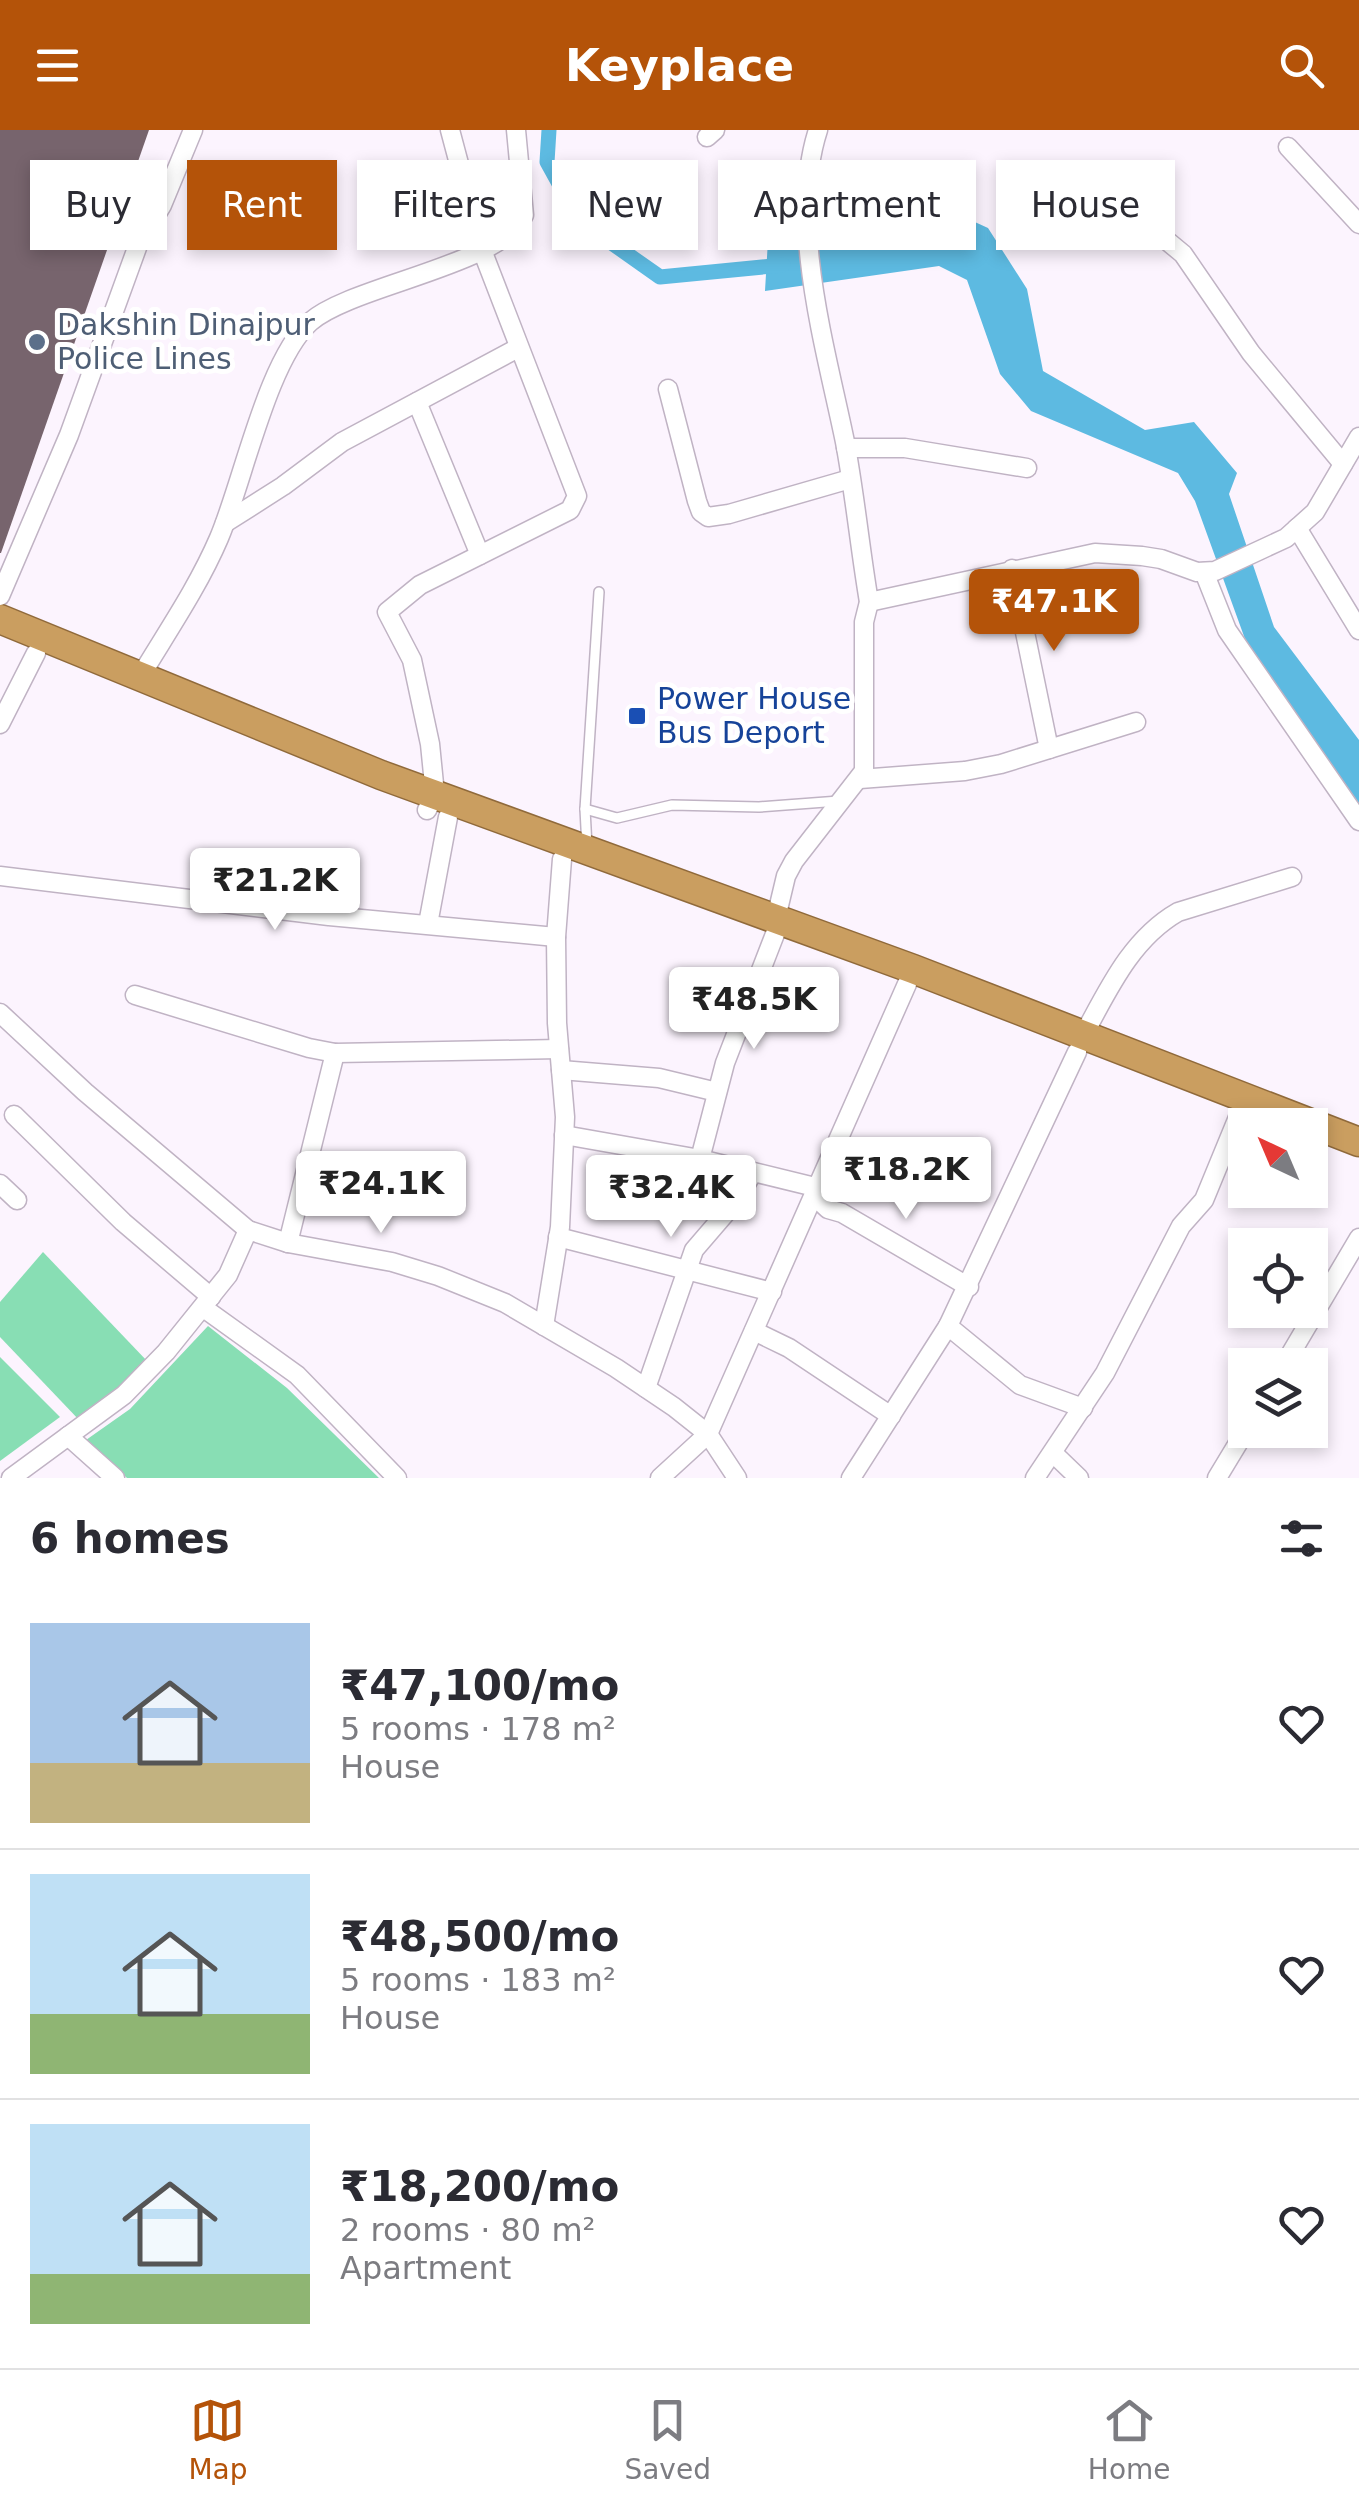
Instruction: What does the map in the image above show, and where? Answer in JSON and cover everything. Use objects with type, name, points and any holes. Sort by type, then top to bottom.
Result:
[{"type":"highway","points":[[0,619],[437,807]]},
{"type":"highway","points":[[0,640],[437,807],[775,926],[1080,1044],[1228,1110]]},
{"type":"highway","points":[[775,926],[907,984],[1359,1142]]},
{"type":"highway","points":[[1328,1149],[1359,1160]]},
{"type":"street","points":[[0,596],[69,435],[138,246],[162,205],[193,130]]},
{"type":"street","points":[[450,130],[458,160]]},
{"type":"street","points":[[516,130],[519,160]]},
{"type":"street","points":[[700,1158],[724,1063],[775,926],[786,876],[864,770],[864,622],[869,602],[846,448],[814,292],[807,194],[808,159],[818,130]]},
{"type":"street","points":[[1288,147],[1359,224]]},
{"type":"street","points":[[1175,247],[1251,353],[1343,464]]},
{"type":"street","points":[[140,678],[205,567],[225,523],[274,383],[288,352],[310,323],[322,314],[482,250],[577,496],[570,510],[420,584],[387,612],[412,660],[430,744],[437,807],[428,924]]},
{"type":"street","points":[[225,523],[342,442],[518,348]]},
{"type":"street","points":[[668,390],[697,501],[708,517],[850,479]]},
{"type":"street","points":[[418,402],[480,554]]},
{"type":"street","points":[[869,602],[1095,553],[1160,558],[1210,571],[1292,533],[1315,512],[1359,437]]},
{"type":"street","points":[[846,448],[905,448],[1027,468]]},
{"type":"street","points":[[1292,533],[1359,630]]},
{"type":"street","points":[[1012,569],[1049,749]]},
{"type":"street","points":[[1210,571],[1227,630],[1359,822]]},
{"type":"street","points":[[0,724],[36,653]]},
{"type":"street","points":[[860,779],[965,771],[1136,722]]},
{"type":"street","points":[[544,1326],[558,1237],[564,1135],[556,938],[574,854]]},
{"type":"street","points":[[0,876],[329,916],[556,938]]},
{"type":"street","points":[[851,1478],[948,1326],[1080,1044],[1131,954],[1163,920],[1178,912],[1292,877]]},
{"type":"street","points":[[660,1478],[708,1434],[907,984]]},
{"type":"street","points":[[135,995],[335,1053],[560,1050]]},
{"type":"street","points":[[0,1012],[85,1092],[248,1230],[288,1243],[392,1262],[506,1303],[646,1388],[708,1434],[737,1478]]},
{"type":"street","points":[[288,1243],[335,1053]]},
{"type":"street","points":[[561,1070],[659,1078],[717,1092]]},
{"type":"street","points":[[14,1115],[206,1303],[297,1375],[398,1478]]},
{"type":"street","points":[[564,1135],[700,1158],[817,1193],[828,1208],[969,1286]]},
{"type":"street","points":[[1035,1478],[1105,1372],[1181,1226],[1204,1200],[1228,1142]]},
{"type":"street","points":[[646,1388],[685,1268],[706,1232],[737,1200],[753,1172]]},
{"type":"street","points":[[0,1184],[17,1200]]},
{"type":"street","points":[[10,1478],[124,1395],[166,1352],[228,1275],[248,1230]]},
{"type":"street","points":[[558,1237],[772,1292]]},
{"type":"street","points":[[1294,1348],[1359,1238]]},
{"type":"street","points":[[948,1326],[1020,1385],[1082,1408]]},
{"type":"street","points":[[754,1331],[789,1348],[890,1416]]},
{"type":"street","points":[[68,1436],[115,1478]]},
{"type":"street","points":[[1217,1478],[1235,1448]]},
{"type":"street","points":[[1053,1453],[1079,1478]]},
{"type":"lane","points":[[574,854],[584,809],[598,592]]},
{"type":"lane","points":[[584,809],[626,817],[672,805],[759,806],[843,800]]},
{"type":"green space","points":[[43,1252],[148,1362],[81,1422],[0,1337],[0,1302]]},
{"type":"green space","points":[[208,1326],[287,1388],[379,1478],[127,1478],[86,1440],[130,1409]]},
{"type":"green space","points":[[0,1357],[60,1417],[0,1461]]},
{"type":"water","points":[[976,223],[988,228],[996,241],[996,250],[1002,250],[1027,289],[1043,371],[1145,430],[1194,422],[1237,473],[1229,494],[1274,627],[1359,740],[1359,804],[1249,650],[1195,501],[1178,473],[1031,411],[1000,374],[967,280],[939,266],[765,291],[767,250],[976,250]]},
{"type":"building","name":"Dakshin Dinajpur Police Lines","points":[[0,130],[149,130],[139,160],[30,160],[30,250],[107,250],[0,553]]},
{"type":"waterway","points":[[549,130],[547,162],[579,220],[660,277],[783,265]]},
{"type":"place","name":"Dakshin Dinajpur Police Lines","points":[[37,342]]},
{"type":"place","name":"Power House Bus Deport","points":[[637,716]]}]
